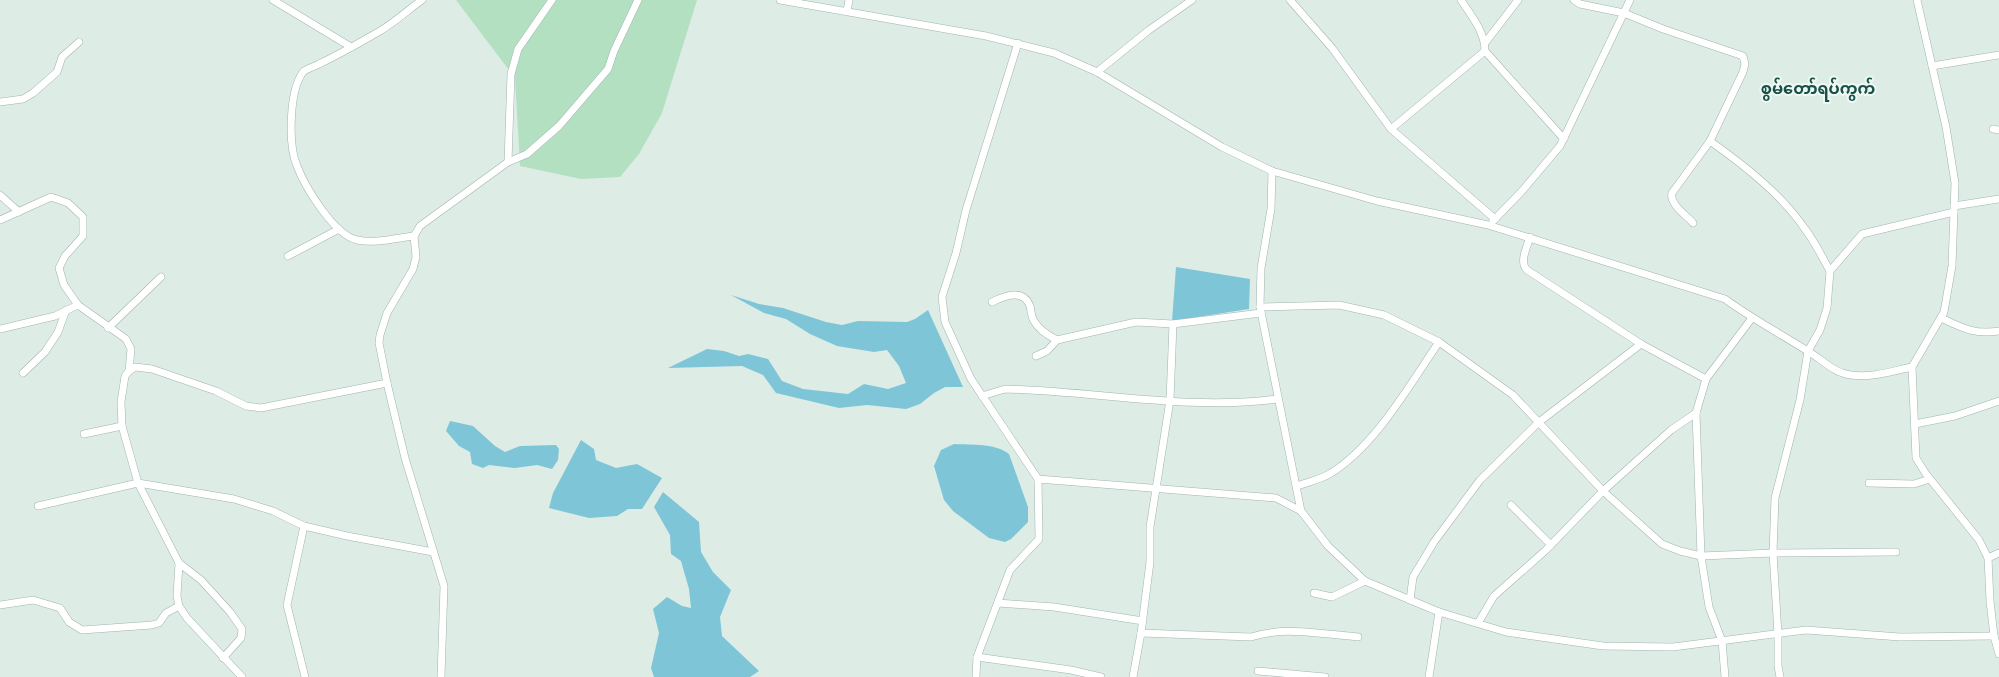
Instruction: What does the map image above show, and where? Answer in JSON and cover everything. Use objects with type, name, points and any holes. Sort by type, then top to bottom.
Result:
[{"type":"street","points":[[273,0],[351,47]]},
{"type":"street","points":[[414,236],[376,241],[356,240],[339,229],[328,218],[297,166],[291,132],[295,92],[300,78],[305,70],[382,30],[422,0]]},
{"type":"street","points":[[508,162],[511,74],[518,49],[552,0]]},
{"type":"street","points":[[441,677],[444,586],[405,458],[387,383],[379,343],[380,334],[387,313],[413,269],[416,257],[414,236],[420,226],[508,162],[528,154],[559,126],[608,69],[614,51],[638,0]]},
{"type":"street","points":[[780,0],[1018,43],[1054,54],[1097,72],[1222,147],[1272,171],[1377,201],[1488,225],[1725,299],[1752,318],[1808,351],[1834,371],[1850,375],[1868,376],[1912,367]]},
{"type":"street","points":[[847,11],[849,0]]},
{"type":"street","points":[[1097,72],[1149,30],[1192,0]]},
{"type":"street","points":[[1290,0],[1332,48],[1391,128],[1495,218]]},
{"type":"street","points":[[1461,0],[1477,26],[1485,43],[1485,51],[1564,139]]},
{"type":"street","points":[[1485,43],[1518,0]]},
{"type":"street","points":[[1574,0],[1580,4],[1624,13],[1663,29],[1743,56],[1745,64],[1743,72],[1710,141],[1672,193],[1671,197],[1673,202],[1693,223]]},
{"type":"street","points":[[1488,225],[1545,166],[1564,139],[1630,0]]},
{"type":"street","points":[[1917,0],[1932,66],[1955,183],[1952,266],[1944,312],[1912,367],[1916,458],[1930,479],[1979,540],[1988,558],[1990,601],[1994,636],[1999,654]]},
{"type":"street","points":[[0,102],[23,99],[33,93],[57,72],[62,57],[79,42]]},
{"type":"street","points":[[976,677],[977,656],[1010,570],[1039,539],[1038,479],[971,379],[945,322],[942,297],[956,253],[966,210],[1018,43]]},
{"type":"street","points":[[1391,128],[1485,51]]},
{"type":"street","points":[[1932,66],[1999,55]]},
{"type":"street","points":[[1710,141],[1736,159],[1784,203],[1806,229],[1830,271]]},
{"type":"street","points":[[1272,171],[1271,209],[1261,268],[1260,310],[1301,511]]},
{"type":"street","points":[[0,195],[19,212]]},
{"type":"street","points":[[0,220],[51,197],[68,203],[83,217],[83,236],[65,256],[60,268],[64,285],[78,305],[108,328],[126,339],[131,349],[129,371]]},
{"type":"street","points":[[1780,677],[1778,666],[1778,634],[1773,553],[1775,498],[1800,400],[1808,351],[1820,330],[1826,308],[1830,271],[1862,234],[1999,198]]},
{"type":"street","points":[[288,256],[339,229]]},
{"type":"street","points":[[1530,237],[1523,261],[1524,267],[1641,344],[1706,379]]},
{"type":"street","points":[[108,328],[161,277]]},
{"type":"street","points":[[992,302],[1008,294],[1020,296],[1029,305],[1033,320],[1040,330],[1057,340]]},
{"type":"street","points":[[0,329],[54,316],[78,305]]},
{"type":"street","points":[[1036,356],[1047,351],[1057,340],[1136,322],[1173,324],[1260,310],[1339,305],[1384,315],[1439,342],[1513,395],[1540,422],[1603,491],[1662,544],[1680,551],[1701,556],[1773,553],[1896,552]]},
{"type":"street","points":[[23,373],[44,352],[58,332],[66,310]]},
{"type":"street","points":[[1725,677],[1722,641],[1709,607],[1701,556],[1696,412],[1706,379],[1752,318]]},
{"type":"street","points":[[1941,318],[1970,331],[1988,333],[1999,331]]},
{"type":"street","points":[[1133,677],[1143,621],[1150,562],[1150,527],[1170,400],[1173,324]]},
{"type":"street","points":[[1297,486],[1330,474],[1346,463],[1383,423],[1439,342]]},
{"type":"street","points":[[1410,600],[1413,577],[1434,542],[1480,480],[1540,422],[1641,344]]},
{"type":"street","points":[[223,658],[241,638],[242,630],[230,612],[201,580],[179,563],[138,483],[122,426],[121,402],[125,376],[129,371],[136,367],[152,369],[216,392],[246,406],[261,408],[387,383]]},
{"type":"street","points":[[982,396],[1005,389],[1185,402],[1254,402],[1277,399]]},
{"type":"street","points":[[1915,424],[1955,416],[1999,401]]},
{"type":"street","points":[[1478,623],[1494,596],[1551,545],[1603,491],[1671,430],[1696,412]]},
{"type":"street","points":[[84,434],[122,426]]},
{"type":"street","points":[[1038,479],[1276,498],[1301,511],[1328,546],[1365,580],[1439,612],[1506,632],[1603,646],[1673,647],[1806,630],[1900,637],[1994,636]]},
{"type":"street","points":[[1869,482],[1914,484],[1930,479]]},
{"type":"street","points":[[38,506],[138,483],[234,499],[273,511],[304,526],[347,536],[433,552]]},
{"type":"street","points":[[1511,504],[1551,545]]},
{"type":"street","points":[[304,526],[287,605],[305,677]]},
{"type":"street","points":[[1988,558],[1999,553]]},
{"type":"street","points":[[179,563],[177,596],[179,606],[186,618],[242,677]]},
{"type":"street","points":[[1314,593],[1332,598],[1365,580]]},
{"type":"street","points":[[0,605],[33,600],[60,608],[69,622],[82,630],[152,625],[159,623],[166,613],[179,606]]},
{"type":"street","points":[[998,603],[1054,607],[1143,621]]},
{"type":"street","points":[[1429,677],[1439,612]]},
{"type":"street","points":[[1141,633],[1251,637],[1267,632],[1283,631],[1358,637]]},
{"type":"street","points":[[977,656],[1071,670],[1101,677]]},
{"type":"street","points":[[1258,670],[1325,677]]},
{"type":"green space","points":[[456,0],[697,0],[662,113],[639,154],[620,177],[581,179],[520,166],[515,78]]},
{"type":"water","points":[[1176,267],[1250,279],[1249,309],[1172,321]]},
{"type":"water","points":[[731,295],[759,304],[783,308],[826,322],[842,325],[858,321],[907,322],[915,319],[928,310],[963,387],[945,387],[934,393],[920,404],[906,409],[867,405],[839,408],[776,393],[763,375],[742,366],[668,368],[707,349],[724,351],[739,356],[748,354],[768,359],[782,381],[803,389],[848,394],[864,384],[888,389],[906,383],[899,366],[887,350],[874,352],[837,346],[810,334],[786,319],[764,313]]},
{"type":"water","points":[[450,421],[473,426],[495,446],[505,452],[520,446],[556,445],[559,449],[558,460],[552,469],[537,465],[515,468],[489,465],[483,468],[472,464],[470,452],[459,446],[446,431]]},
{"type":"water","points":[[581,440],[594,449],[596,460],[616,468],[637,464],[662,478],[642,509],[628,509],[617,516],[589,518],[549,508],[553,493]]},
{"type":"water","points":[[954,444],[990,446],[1003,450],[1009,454],[1028,507],[1028,522],[1011,539],[1005,542],[989,538],[953,511],[944,500],[934,466],[941,450]]},
{"type":"water","points":[[663,492],[699,522],[701,552],[713,572],[731,590],[720,617],[722,636],[759,671],[750,677],[654,677],[651,668],[659,633],[653,609],[667,597],[682,606],[691,608],[689,589],[681,561],[671,554],[670,535],[654,507]]},
{"type":"district","name":"စွမ်တော်ရပ်ကွက်","points":[[1818,88]]}]
